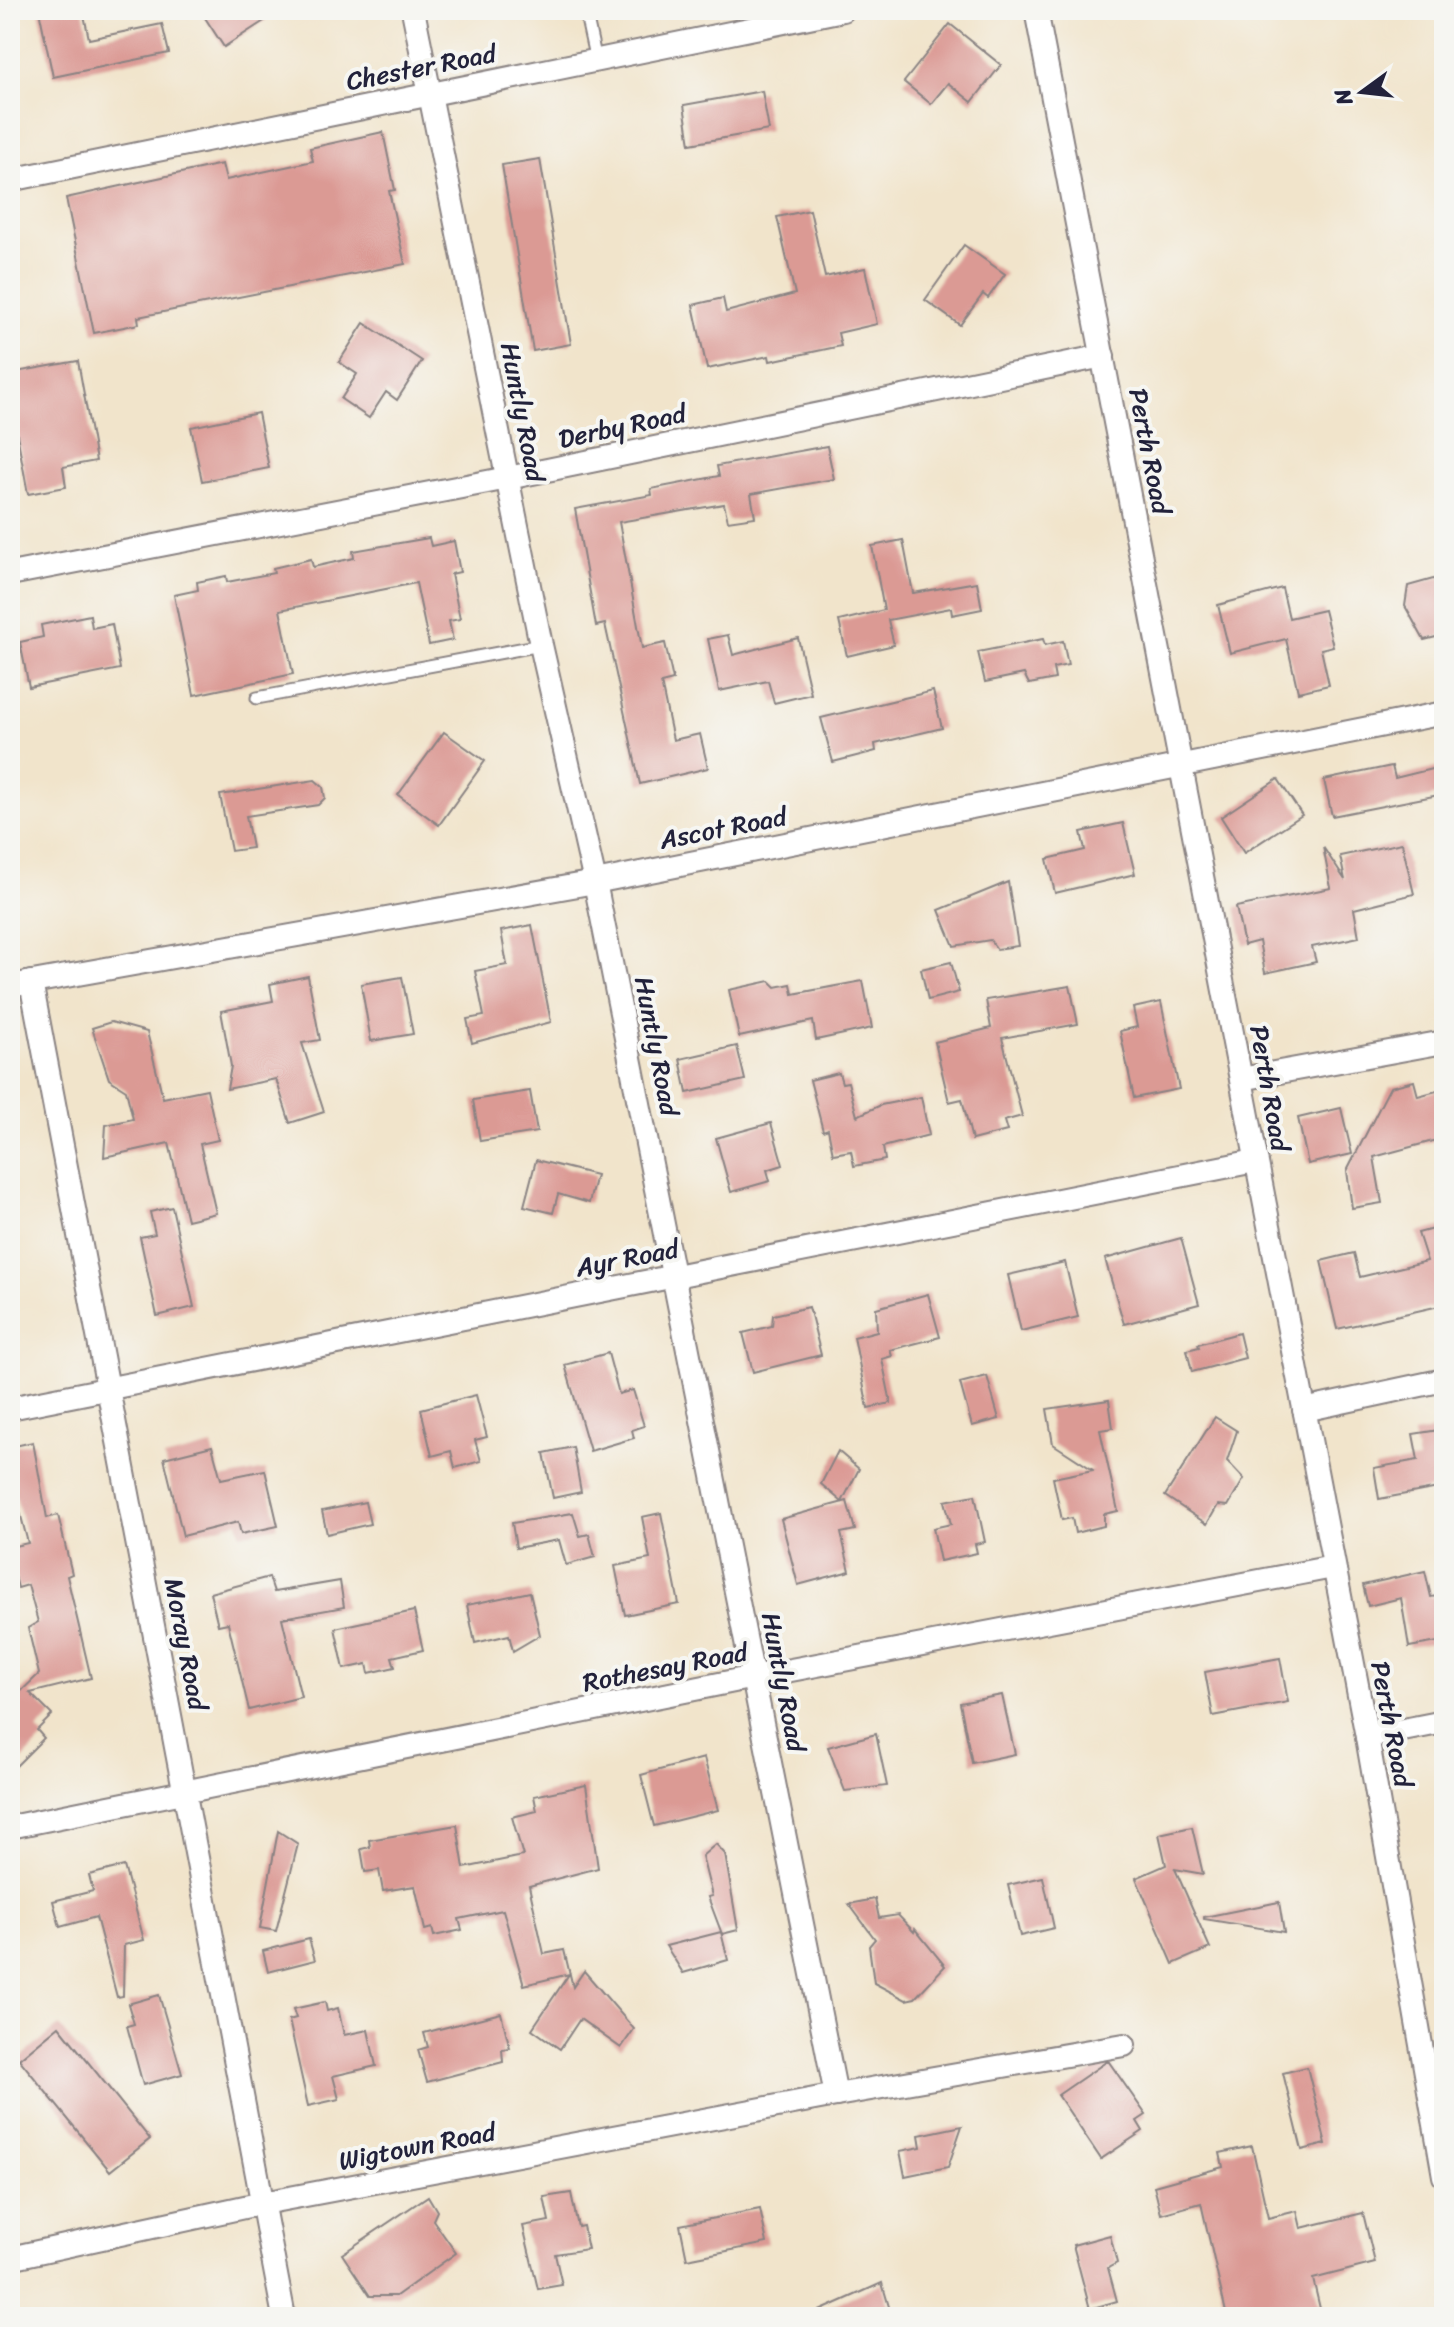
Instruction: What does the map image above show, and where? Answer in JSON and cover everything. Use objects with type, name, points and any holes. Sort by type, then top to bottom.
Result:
[{"type":"street","name":"Huntly Road","points":[[413,10],[541,645],[595,882],[836,2095]]},
{"type":"street","name":"Chester Road","points":[[10,180],[843,10]]},
{"type":"street","name":"Perth Road","points":[[1036,10],[1333,1567],[1435,2067],[1444,2176]]},
{"type":"street","name":"Derby Road","points":[[10,574],[508,478],[1103,356]]},
{"type":"street","name":"Ascot Road","points":[[21,984],[595,882],[1444,713]]},
{"type":"street","name":"Moray Road","points":[[21,984],[110,1389],[284,2317]]},
{"type":"street","points":[[1241,1079],[1444,1042]]},
{"type":"street","name":"Ayr Road","points":[[10,1408],[1255,1161]]},
{"type":"street","points":[[1304,1410],[1444,1380]]},
{"type":"street","name":"Rothesay Road","points":[[10,1827],[754,1677],[1333,1567]]},
{"type":"street","points":[[1367,1737],[1444,1722]]},
{"type":"street","name":"Wigtown Road","points":[[10,2258],[263,2203],[836,2095],[1124,2045]]},
{"type":"lane","points":[[585,10],[596,61]]},
{"type":"lane","points":[[257,698],[541,645]]},
{"type":"building","points":[[39,10],[83,10],[89,39],[162,24],[169,53],[53,77]]},
{"type":"building","points":[[200,10],[281,10],[224,47]]},
{"type":"building","points":[[950,24],[1001,65],[972,102],[948,83],[931,104],[904,82]]},
{"type":"building","points":[[762,91],[769,130],[690,144],[684,105]]},
{"type":"building","points":[[383,132],[395,190],[389,191],[405,264],[138,317],[139,324],[94,333],[66,198],[222,164],[226,180],[313,161],[310,148]]},
{"type":"building","points":[[540,159],[571,344],[533,351],[502,165]]},
{"type":"building","points":[[810,210],[825,277],[865,268],[877,324],[838,333],[841,346],[770,361],[769,356],[707,369],[693,305],[723,298],[726,312],[795,294],[777,217]]},
{"type":"building","points":[[964,245],[1005,274],[988,298],[983,294],[960,325],[925,300]]},
{"type":"building","points":[[364,323],[422,361],[397,400],[386,392],[369,418],[341,399],[357,374],[339,362]]},
{"type":"building","points":[[78,361],[96,461],[63,467],[66,487],[28,494],[10,396],[10,373]]},
{"type":"building","points":[[258,413],[269,468],[202,481],[191,427]]},
{"type":"building","points":[[827,446],[834,479],[751,494],[755,517],[728,521],[724,504],[619,522],[642,648],[665,643],[673,680],[661,683],[673,740],[700,734],[708,768],[640,784],[605,624],[596,626],[575,509],[652,495],[651,489],[719,476],[717,466]]},
{"type":"building","points":[[429,538],[431,546],[454,541],[460,572],[451,574],[460,619],[449,621],[453,640],[429,645],[416,583],[280,610],[293,674],[194,695],[174,595],[198,590],[197,582],[226,576],[227,582],[274,573],[273,568],[311,559],[313,567],[354,558],[353,551]]},
{"type":"building","points":[[903,540],[913,593],[977,582],[982,609],[952,615],[951,608],[888,620],[894,645],[847,656],[839,621],[884,610],[872,546]]},
{"type":"building","points":[[1444,576],[1444,635],[1424,640],[1405,606],[1408,586]]},
{"type":"building","points":[[1282,588],[1289,618],[1324,610],[1333,646],[1321,649],[1329,685],[1298,692],[1286,639],[1230,653],[1218,605]]},
{"type":"building","points":[[90,615],[92,628],[112,624],[120,669],[29,687],[20,642],[43,637],[41,625]]},
{"type":"building","points":[[728,635],[733,655],[798,638],[811,694],[774,703],[768,681],[719,691],[708,639]]},
{"type":"building","points":[[1043,639],[1045,645],[1063,641],[1068,665],[1053,668],[1055,679],[1029,684],[1024,674],[985,682],[978,652]]},
{"type":"building","points":[[933,691],[942,728],[875,744],[876,751],[833,762],[821,718]]},
{"type":"building","points":[[444,732],[485,761],[439,825],[398,795]]},
{"type":"building","points":[[1392,766],[1395,778],[1444,766],[1444,794],[1332,816],[1324,780]]},
{"type":"building","points":[[1278,779],[1302,815],[1244,853],[1221,817]]},
{"type":"building","points":[[315,780],[323,787],[325,798],[318,805],[246,816],[252,848],[231,851],[220,795]]},
{"type":"building","points":[[1123,823],[1135,874],[1055,893],[1047,859],[1085,850],[1081,832]]},
{"type":"building","points":[[1402,843],[1414,894],[1354,909],[1359,937],[1312,947],[1316,962],[1265,973],[1259,941],[1244,945],[1236,907],[1331,888],[1323,847],[1345,880],[1340,856]]},
{"type":"building","points":[[1008,882],[1018,946],[997,949],[990,940],[954,946],[939,910]]},
{"type":"building","points":[[532,925],[551,1022],[472,1043],[467,1019],[484,1016],[475,971],[507,965],[501,931]]},
{"type":"building","points":[[951,962],[959,992],[928,1000],[921,969]]},
{"type":"building","points":[[308,976],[320,1040],[302,1043],[324,1112],[290,1123],[276,1079],[227,1089],[231,1066],[221,1011],[273,1001],[270,984]]},
{"type":"building","points":[[402,977],[413,1034],[371,1041],[361,984]]},
{"type":"building","points":[[770,981],[776,987],[791,984],[793,994],[863,981],[872,1028],[816,1040],[813,1021],[739,1037],[729,990]]},
{"type":"building","points":[[1070,986],[1078,1024],[1002,1038],[1022,1116],[1004,1121],[1007,1131],[972,1140],[962,1099],[949,1102],[935,1042],[991,1028],[986,1000]]},
{"type":"building","points":[[1161,1002],[1179,1089],[1134,1098],[1120,1031],[1137,1027],[1133,1008]]},
{"type":"building","points":[[111,1022],[147,1032],[163,1098],[207,1089],[218,1140],[200,1144],[216,1213],[187,1220],[169,1143],[104,1157],[106,1125],[133,1119],[126,1090],[109,1079],[92,1028]]},
{"type":"building","points":[[737,1046],[745,1080],[687,1093],[680,1059]]},
{"type":"building","points":[[839,1073],[842,1083],[848,1082],[857,1116],[881,1105],[921,1097],[929,1135],[883,1147],[885,1160],[854,1166],[851,1151],[833,1154],[828,1129],[823,1131],[810,1080]]},
{"type":"building","points":[[1414,1081],[1418,1096],[1444,1089],[1444,1138],[1374,1157],[1382,1203],[1352,1208],[1347,1171],[1390,1087]]},
{"type":"building","points":[[530,1091],[537,1132],[480,1141],[473,1100]]},
{"type":"building","points":[[1341,1108],[1352,1154],[1308,1164],[1298,1118]]},
{"type":"building","points":[[771,1123],[783,1165],[767,1170],[770,1181],[731,1192],[716,1138]]},
{"type":"building","points":[[536,1160],[596,1175],[589,1203],[558,1194],[553,1213],[524,1206]]},
{"type":"building","points":[[172,1207],[194,1307],[157,1316],[140,1237],[155,1234],[150,1212]]},
{"type":"building","points":[[1444,1226],[1444,1305],[1337,1329],[1321,1261],[1354,1253],[1360,1277],[1427,1261],[1418,1233]]},
{"type":"building","points":[[1181,1238],[1199,1304],[1124,1324],[1105,1259]]},
{"type":"building","points":[[1065,1262],[1078,1317],[1021,1331],[1008,1275]]},
{"type":"building","points":[[928,1294],[940,1337],[890,1350],[892,1356],[882,1359],[891,1403],[868,1408],[854,1337],[877,1331],[876,1308]]},
{"type":"building","points":[[809,1307],[821,1355],[753,1372],[743,1333],[772,1326],[773,1315]]},
{"type":"building","points":[[1239,1333],[1245,1358],[1192,1372],[1187,1350]]},
{"type":"building","points":[[608,1353],[619,1394],[633,1390],[644,1426],[632,1430],[634,1438],[590,1451],[565,1365]]},
{"type":"building","points":[[987,1376],[999,1419],[972,1426],[960,1383]]},
{"type":"building","points":[[476,1395],[487,1437],[475,1440],[481,1461],[455,1468],[451,1451],[432,1456],[421,1409]]},
{"type":"building","points":[[1109,1400],[1113,1428],[1100,1430],[1118,1511],[1104,1514],[1104,1526],[1075,1533],[1072,1518],[1062,1520],[1053,1478],[1093,1470],[1053,1444],[1047,1409]]},
{"type":"building","points":[[1215,1417],[1237,1431],[1227,1461],[1244,1479],[1228,1506],[1218,1505],[1207,1524],[1165,1496]]},
{"type":"building","points":[[1439,1430],[1444,1487],[1379,1499],[1374,1468],[1418,1460],[1413,1434]]},
{"type":"building","points":[[33,1442],[47,1518],[58,1515],[72,1574],[67,1576],[91,1678],[30,1693],[52,1715],[37,1730],[44,1738],[10,1772],[10,1702],[39,1674],[28,1628],[38,1622],[28,1585],[18,1588],[10,1556],[10,1547],[28,1543],[16,1497],[10,1498],[10,1447]]},
{"type":"building","points":[[212,1446],[221,1479],[265,1470],[278,1526],[241,1534],[238,1522],[183,1536],[164,1458]]},
{"type":"building","points":[[573,1447],[581,1492],[553,1498],[544,1453]]},
{"type":"building","points":[[838,1451],[859,1469],[842,1502],[821,1484]]},
{"type":"building","points":[[975,1495],[985,1542],[975,1544],[977,1553],[940,1561],[933,1528],[951,1524],[945,1501]]},
{"type":"building","points":[[847,1501],[855,1530],[841,1533],[850,1571],[798,1585],[781,1519]]},
{"type":"building","points":[[365,1502],[370,1524],[327,1534],[322,1511]]},
{"type":"building","points":[[573,1513],[580,1536],[589,1534],[595,1557],[566,1565],[559,1540],[516,1548],[512,1523]]},
{"type":"building","points":[[661,1513],[679,1604],[625,1615],[615,1566],[650,1559],[642,1517]]},
{"type":"building","points":[[1425,1571],[1431,1597],[1438,1596],[1444,1641],[1409,1647],[1401,1598],[1368,1606],[1363,1585]]},
{"type":"building","points":[[269,1577],[274,1592],[340,1581],[344,1607],[282,1618],[301,1697],[249,1710],[228,1623],[218,1625],[210,1593]]},
{"type":"building","points":[[530,1592],[540,1635],[513,1651],[509,1635],[475,1643],[467,1605]]},
{"type":"building","points":[[414,1611],[423,1650],[392,1657],[395,1667],[369,1673],[367,1664],[344,1669],[335,1628]]},
{"type":"building","points":[[1280,1658],[1288,1702],[1213,1716],[1205,1672]]},
{"type":"building","points":[[1002,1695],[1015,1754],[972,1763],[960,1703]]},
{"type":"building","points":[[876,1734],[887,1786],[845,1791],[828,1747]]},
{"type":"building","points":[[704,1758],[718,1810],[654,1826],[641,1775]]},
{"type":"building","points":[[586,1785],[598,1868],[529,1886],[544,1954],[564,1950],[573,1987],[584,1971],[634,2029],[621,2048],[580,2019],[560,2049],[532,2029],[569,1974],[524,1985],[503,1910],[459,1919],[462,1930],[434,1936],[432,1928],[425,1930],[415,1886],[383,1891],[379,1870],[365,1872],[361,1849],[370,1847],[369,1840],[457,1825],[464,1868],[523,1856],[512,1817],[537,1811],[534,1796]]},
{"type":"building","points":[[1192,1827],[1203,1874],[1175,1869],[1210,1948],[1173,1964],[1136,1878],[1166,1865],[1159,1834]]},
{"type":"building","points":[[278,1831],[298,1844],[276,1931],[260,1928]]},
{"type":"building","points":[[716,1844],[725,1854],[738,1930],[722,1934],[708,1897],[712,1896],[702,1856]]},
{"type":"building","points":[[124,1866],[144,1940],[124,1945],[123,1996],[117,1997],[96,1917],[60,1927],[53,1901],[93,1891],[89,1875]]},
{"type":"building","points":[[1043,1877],[1054,1928],[1020,1936],[1008,1885]]},
{"type":"building","points":[[875,1899],[879,1918],[898,1915],[914,1932],[915,1929],[945,1966],[915,1998],[906,2000],[874,1983],[869,1946],[875,1939],[849,1904]]},
{"type":"building","points":[[1279,1902],[1284,1932],[1204,1919],[1204,1917]]},
{"type":"building","points":[[721,1932],[728,1960],[683,1973],[666,1946]]},
{"type":"building","points":[[309,1939],[315,1960],[268,1972],[263,1951]]},
{"type":"building","points":[[159,1995],[182,2074],[143,2085],[127,2026],[134,2024],[128,2004]]},
{"type":"building","points":[[325,2002],[327,2011],[338,2008],[344,2035],[368,2030],[376,2066],[333,2076],[339,2099],[308,2106],[289,2020],[296,2018],[293,2009]]},
{"type":"building","points":[[501,2013],[510,2048],[502,2049],[503,2062],[427,2082],[418,2050],[428,2047],[424,2033]]},
{"type":"building","points":[[59,2026],[150,2139],[110,2171],[19,2059]]},
{"type":"building","points":[[1106,2062],[1146,2115],[1137,2121],[1143,2131],[1101,2159],[1058,2095]]},
{"type":"building","points":[[1307,2067],[1326,2144],[1302,2150],[1283,2073]]},
{"type":"building","points":[[962,2126],[948,2167],[905,2176],[900,2151],[921,2147],[919,2135]]},
{"type":"building","points":[[1252,2146],[1268,2218],[1297,2211],[1301,2228],[1363,2213],[1375,2263],[1313,2279],[1322,2317],[1227,2317],[1201,2203],[1161,2214],[1154,2186],[1223,2167],[1220,2153]]},
{"type":"building","points":[[571,2193],[578,2227],[583,2226],[588,2249],[555,2254],[562,2285],[538,2289],[523,2226],[549,2221],[544,2197]]},
{"type":"building","points":[[428,2196],[437,2211],[433,2220],[456,2253],[396,2296],[370,2296],[342,2254]]},
{"type":"building","points":[[760,2209],[767,2243],[687,2259],[680,2225]]},
{"type":"building","points":[[1110,2235],[1117,2263],[1108,2268],[1117,2301],[1090,2309],[1073,2245]]},
{"type":"building","points":[[882,2283],[892,2317],[806,2317]]}]
